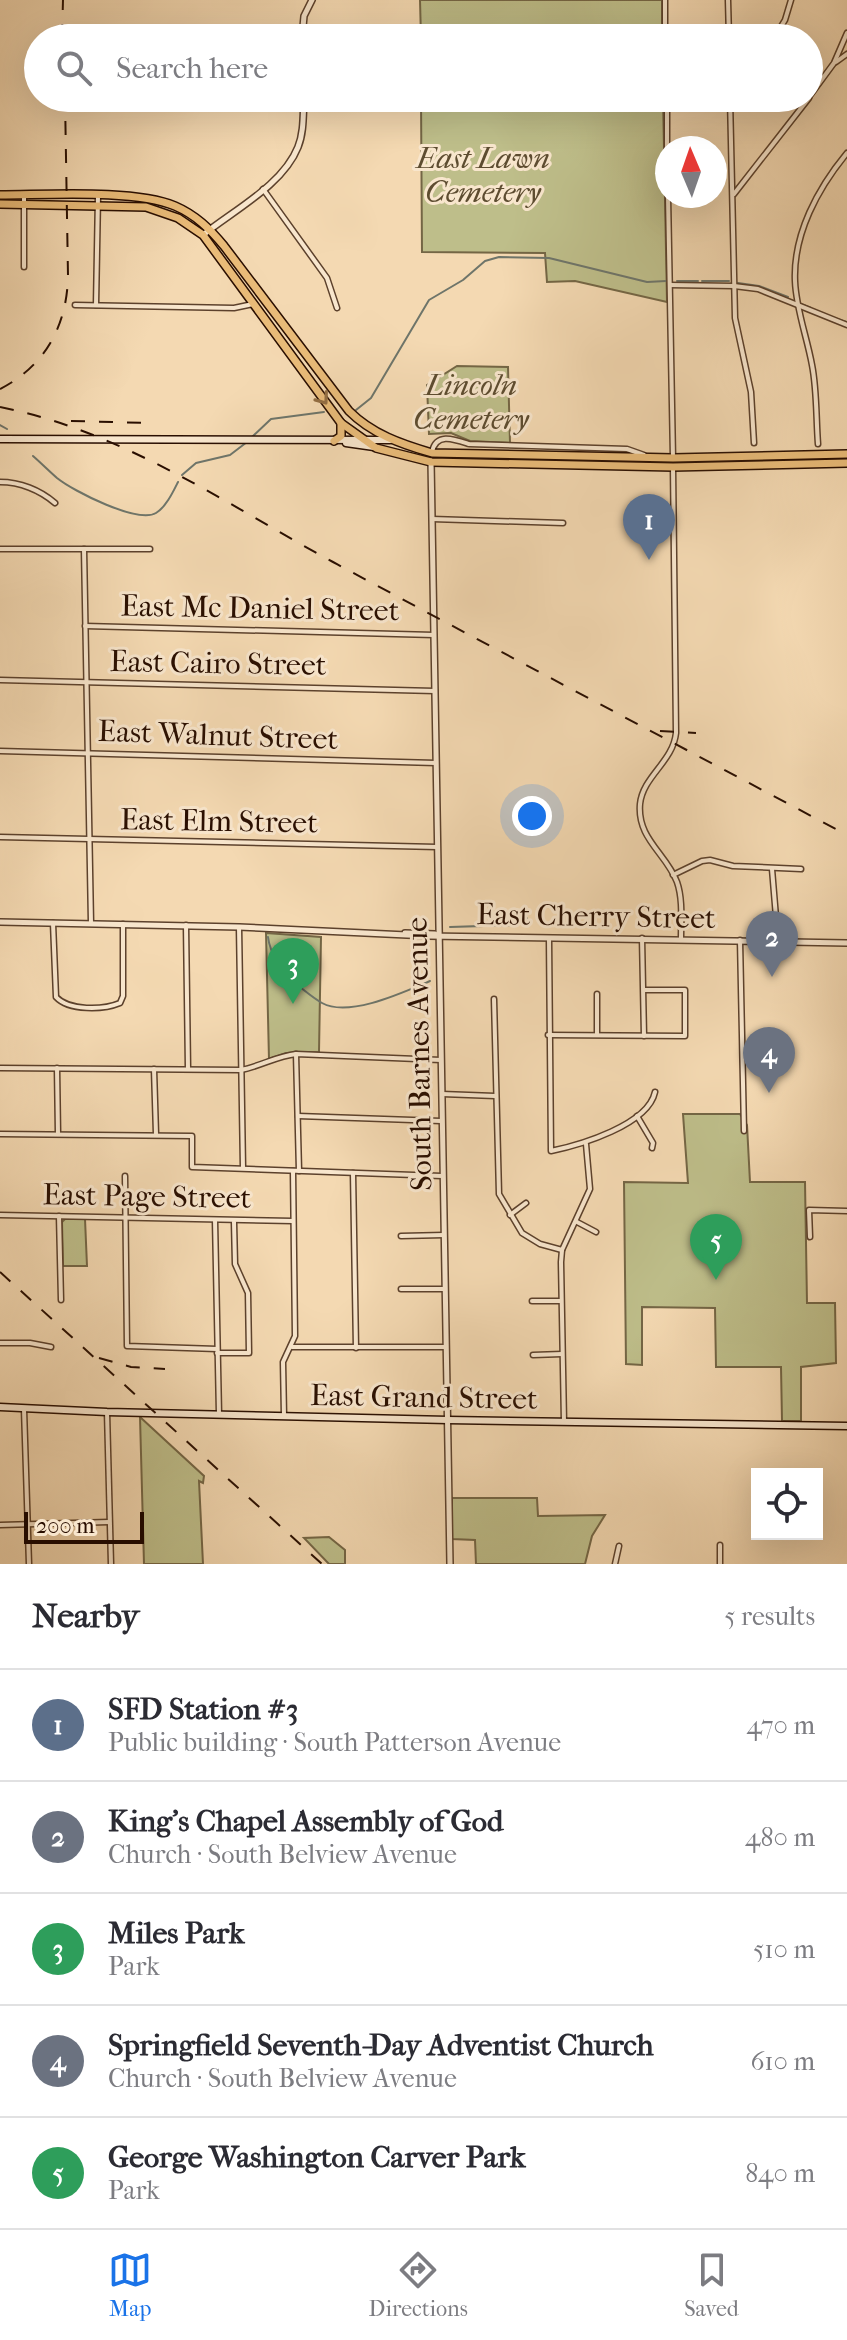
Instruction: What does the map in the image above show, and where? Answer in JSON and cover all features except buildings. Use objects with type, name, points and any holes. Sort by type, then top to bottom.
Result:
[{"type":"main road","points":[[0,193],[24,200]]},
{"type":"main road","points":[[0,204],[24,200],[145,198],[184,211],[206,232],[341,402],[358,420],[390,440]]},
{"type":"main road","points":[[206,232],[341,423],[376,448]]},
{"type":"main road","points":[[334,441],[341,436],[341,423]]},
{"type":"main road","points":[[0,439],[334,441],[363,438],[390,440],[432,453],[651,457],[673,462],[847,454]]},
{"type":"main road","points":[[334,441],[431,462],[847,463]]},
{"type":"main road","name":"East Grand Street","points":[[0,1407],[219,1415],[847,1426]]},
{"type":"street","points":[[303,24],[312,0]]},
{"type":"street","points":[[665,0],[665,24]]},
{"type":"street","points":[[728,0],[729,24]]},
{"type":"street","points":[[783,24],[791,0]]},
{"type":"street","points":[[823,78],[845,51],[847,33]]},
{"type":"street","points":[[206,232],[279,177],[298,146],[304,112]]},
{"type":"street","points":[[667,112],[667,136]]},
{"type":"street","points":[[730,112],[736,328],[751,392],[754,443]]},
{"type":"street","points":[[732,195],[798,112]]},
{"type":"street","points":[[818,444],[812,366],[794,279],[806,219],[820,191],[847,153]]},
{"type":"street","points":[[263,189],[327,278],[337,308]]},
{"type":"street","points":[[24,200],[24,267]]},
{"type":"street","points":[[96,305],[98,201]]},
{"type":"street","points":[[668,208],[675,744],[648,782],[640,806],[644,833],[673,875],[680,894],[681,939]]},
{"type":"street","points":[[670,285],[758,289],[847,325]]},
{"type":"street","points":[[75,305],[234,308],[256,303]]},
{"type":"street","points":[[432,453],[433,444],[446,438],[469,444],[627,449],[651,457]]},
{"type":"street","name":"South Barnes Avenue","points":[[432,453],[450,1564]]},
{"type":"street","points":[[0,482],[24,486],[55,503]]},
{"type":"street","points":[[432,519],[563,523]]},
{"type":"street","points":[[0,549],[150,549]]},
{"type":"street","points":[[84,549],[91,923]]},
{"type":"street","name":"East Mc Daniel Street","points":[[85,626],[434,635]]},
{"type":"street","name":"East Cairo Street","points":[[0,680],[435,691]]},
{"type":"street","name":"East Walnut Street","points":[[0,751],[436,763]]},
{"type":"street","name":"East Elm Street","points":[[0,837],[437,847]]},
{"type":"street","points":[[673,875],[710,860],[733,866],[801,869]]},
{"type":"street","points":[[772,869],[778,941]]},
{"type":"street","name":"East Cherry Street","points":[[0,922],[847,943]]},
{"type":"street","points":[[53,923],[56,997],[69,1006],[112,1006],[120,1003],[123,996],[123,924]]},
{"type":"street","points":[[186,925],[188,1069]]},
{"type":"street","points":[[239,927],[243,1169]]},
{"type":"street","points":[[549,936],[551,1151],[586,1144],[637,1116],[653,1101],[655,1092]]},
{"type":"street","points":[[642,938],[644,1036]]},
{"type":"street","points":[[740,940],[744,1131]]},
{"type":"street","points":[[548,1035],[685,1036],[685,990],[644,990]]},
{"type":"street","points":[[597,994],[597,1034]]},
{"type":"street","points":[[494,999],[499,1194],[522,1233],[540,1244],[562,1250]]},
{"type":"street","points":[[284,1416],[283,1362],[295,1336],[293,1221],[298,1116],[296,1054]]},
{"type":"street","points":[[0,1068],[241,1070],[296,1054],[441,1060]]},
{"type":"street","points":[[57,1068],[58,1134]]},
{"type":"street","points":[[154,1069],[156,1135]]},
{"type":"street","points":[[442,1094],[496,1096]]},
{"type":"street","points":[[298,1116],[441,1121]]},
{"type":"street","points":[[637,1116],[653,1143],[652,1148]]},
{"type":"street","points":[[0,1134],[192,1136],[192,1167],[442,1176]]},
{"type":"street","points":[[564,1422],[562,1250],[590,1189],[586,1144]]},
{"type":"street","points":[[353,1173],[356,1348]]},
{"type":"street","points":[[125,1176],[127,1346],[249,1353],[248,1293],[235,1264],[234,1221]]},
{"type":"street","points":[[510,1215],[526,1203]]},
{"type":"street","points":[[810,1237],[809,1210],[847,1211]]},
{"type":"street","name":"East Page Street","points":[[0,1215],[293,1221]]},
{"type":"street","points":[[59,1216],[61,1300]]},
{"type":"street","points":[[215,1220],[219,1415]]},
{"type":"street","points":[[577,1222],[596,1232]]},
{"type":"street","points":[[401,1236],[444,1235]]},
{"type":"street","points":[[401,1289],[445,1289]]},
{"type":"street","points":[[532,1301],[561,1301]]},
{"type":"street","points":[[0,1343],[51,1347]]},
{"type":"street","points":[[292,1347],[446,1347]]},
{"type":"street","points":[[533,1355],[562,1354]]},
{"type":"street","points":[[24,1409],[29,1564]]},
{"type":"street","points":[[107,1412],[111,1564]]},
{"type":"street","points":[[0,1525],[110,1522]]},
{"type":"street","points":[[720,1545],[720,1564]]},
{"type":"street","points":[[617,1564],[619,1546]]},
{"type":"green space","points":[[420,0],[662,0],[662,24],[421,24]]},
{"type":"green space","name":"East Lawn Cemetery","points":[[421,112],[663,112],[664,136],[655,136],[655,208],[665,208],[667,302],[575,281],[547,282],[545,253],[422,252]]},
{"type":"green space","name":"Lincoln Cemetery","points":[[457,366],[508,367],[510,443],[470,441],[451,433],[429,434],[427,385]]},
{"type":"green space","points":[[266,933],[321,937],[319,1052],[286,1053],[269,1059]]},
{"type":"green space","points":[[683,1114],[740,1114],[747,1125],[750,1182],[805,1182],[807,1303],[835,1303],[836,1363],[801,1367],[801,1421],[782,1421],[781,1367],[716,1367],[715,1308],[642,1307],[642,1365],[626,1364],[624,1182],[688,1183]]},
{"type":"green space","points":[[65,1219],[85,1219],[87,1266],[63,1266],[62,1222]]},
{"type":"green space","points":[[140,1417],[204,1476],[203,1483],[199,1481],[203,1564],[144,1564]]},
{"type":"green space","points":[[452,1498],[537,1498],[538,1516],[605,1515],[592,1536],[585,1564],[476,1564],[475,1540],[452,1539]]},
{"type":"green space","points":[[329,1537],[345,1550],[345,1564],[329,1564],[304,1538]]},
{"type":"waterway","points":[[356,410],[371,398],[429,300],[463,280],[485,261],[499,257],[549,258],[647,282],[666,281]]},
{"type":"waterway","points":[[677,281],[698,281]]},
{"type":"waterway","points":[[702,281],[729,281]]},
{"type":"waterway","points":[[738,283],[759,286],[788,297]]},
{"type":"waterway","points":[[801,304],[811,308]]},
{"type":"waterway","points":[[831,317],[847,322]]},
{"type":"waterway","points":[[251,438],[271,419],[324,412]]},
{"type":"waterway","points":[[0,425],[7,429]]},
{"type":"waterway","points":[[182,475],[196,463],[230,455],[247,442]]},
{"type":"waterway","points":[[33,456],[57,478],[77,490],[135,514],[156,513],[169,499],[178,482]]},
{"type":"waterway","points":[[450,927],[514,925],[527,918]]},
{"type":"waterway","points":[[268,937],[274,957],[286,975],[315,999],[333,1007],[376,1002],[430,981]]},
{"type":"railway","points":[[62,24],[63,0]]},
{"type":"railway","points":[[0,389],[16,380],[41,356],[58,328],[63,312],[68,276],[65,112]]},
{"type":"railway","points":[[0,407],[45,418],[131,451],[847,835]]},
{"type":"railway","points":[[71,421],[151,423]]},
{"type":"railway","points":[[660,731],[696,733]]},
{"type":"railway","points":[[0,1272],[322,1564]]},
{"type":"railway","points":[[99,1358],[131,1367],[165,1369]]},
{"type":"place","name":"SFD Station #3","points":[[649,560]]},
{"type":"place","name":"King's Chapel Assembly of God","points":[[772,977]]},
{"type":"place","name":"Miles Park","points":[[293,1004]]},
{"type":"place","name":"Springfield Seventh-Day Adventist Church","points":[[769,1093]]},
{"type":"place","name":"George Washington Carver Park","points":[[716,1280]]}]
